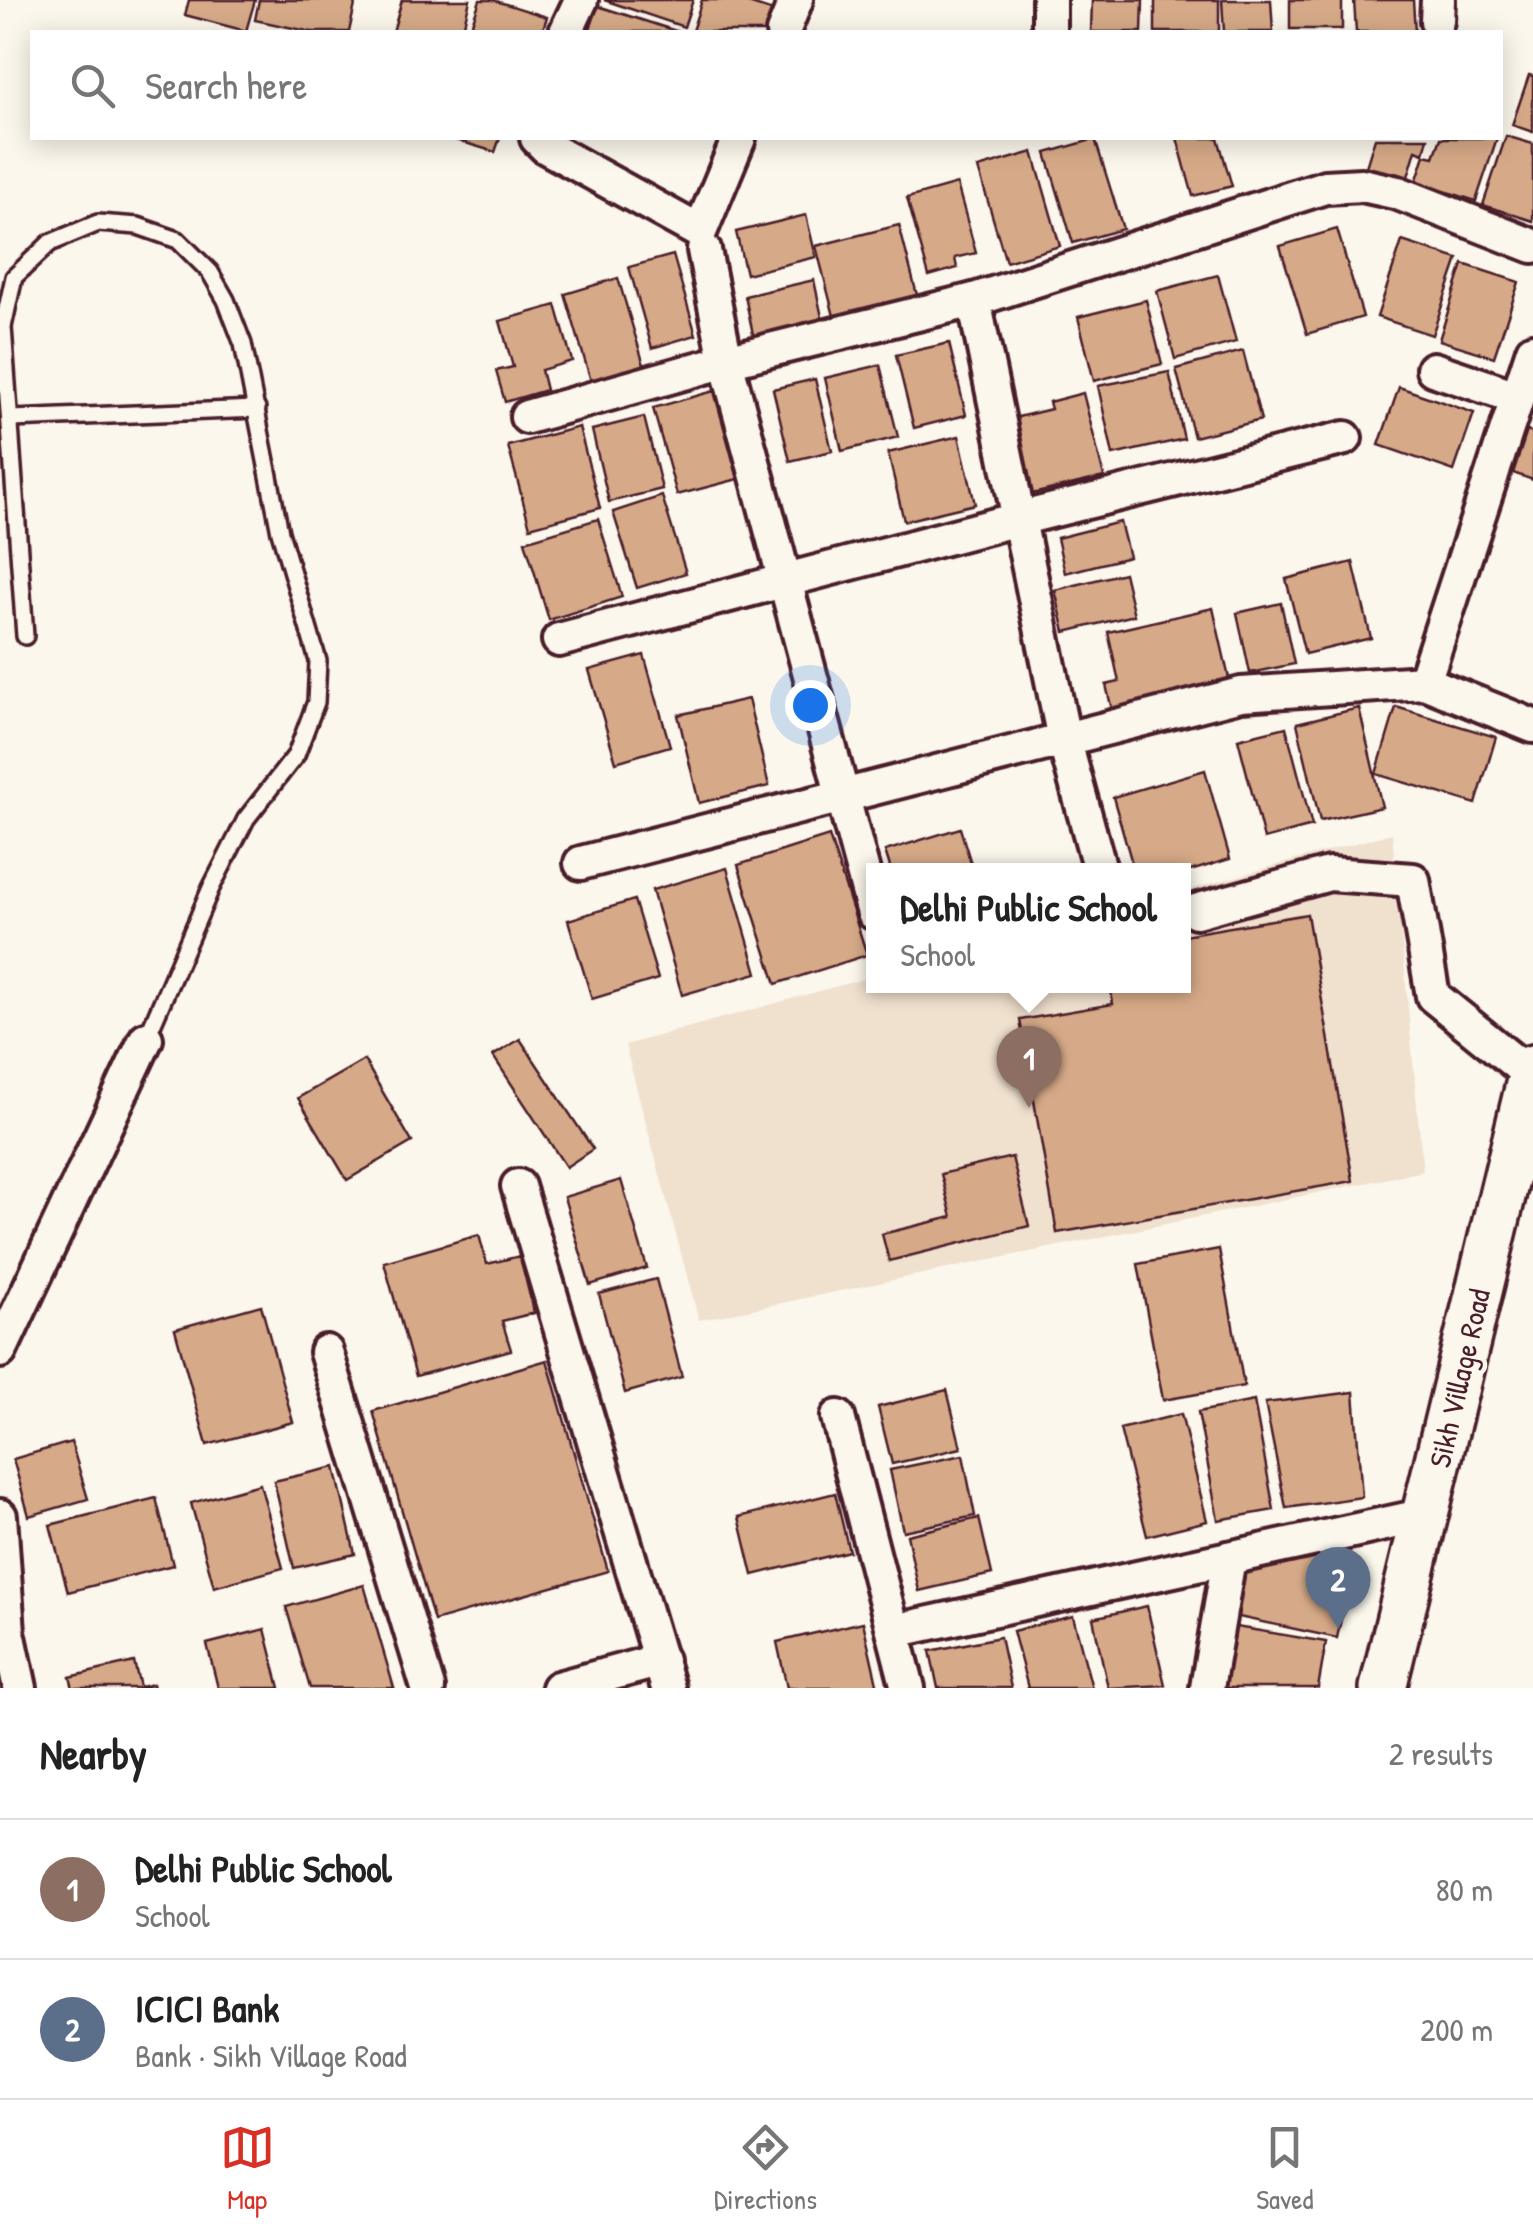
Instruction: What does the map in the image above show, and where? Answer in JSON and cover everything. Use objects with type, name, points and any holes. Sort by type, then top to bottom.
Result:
[{"type":"main road","name":"Sikh Village Road","points":[[1383,1688],[1532,1074]]},
{"type":"street","points":[[567,30],[581,0]]},
{"type":"street","points":[[784,30],[796,0]]},
{"type":"street","points":[[1048,30],[1049,0]]},
{"type":"street","points":[[540,140],[702,241]]},
{"type":"street","points":[[738,140],[702,241],[726,361],[866,881]]},
{"type":"street","points":[[527,417],[726,361],[974,300],[1325,186],[1362,185],[1398,193],[1533,246]]},
{"type":"street","points":[[974,300],[1064,740],[1098,863]]},
{"type":"street","points":[[1424,682],[1533,350]]},
{"type":"street","points":[[1433,369],[1516,397]]},
{"type":"street","points":[[559,640],[1018,519],[1346,438]]},
{"type":"street","points":[[580,863],[1241,694],[1424,682],[1533,726]]},
{"type":"street","points":[[1196,911],[1329,874],[1412,880],[1433,996],[1532,1074]]},
{"type":"street","points":[[0,1351],[146,1038]]},
{"type":"street","points":[[518,1186],[664,1674],[558,1688]]},
{"type":"street","points":[[326,1352],[428,1688]]},
{"type":"street","points":[[838,1416],[908,1688]]},
{"type":"street","points":[[894,1632],[1426,1515]]},
{"type":"street","points":[[0,1516],[8,1632],[20,1688]]},
{"type":"street","points":[[1207,1688],[1229,1558]]},
{"type":"lane","points":[[25,636],[3,327],[14,277],[50,243],[98,223],[138,226],[178,240],[210,272],[226,300],[244,344],[280,532],[318,661],[316,702],[296,755],[246,818],[146,1038]]},
{"type":"lane","points":[[12,419],[258,409]]},
{"type":"shaded area","points":[[1392,833],[1423,1171],[699,1320],[625,1045],[866,978],[866,993],[1191,993],[1191,889]]},
{"type":"building","points":[[189,0],[255,0],[246,30],[185,15]]},
{"type":"building","points":[[259,0],[356,0],[349,30],[302,30],[255,20]]},
{"type":"building","points":[[402,0],[470,0],[462,30],[394,30]]},
{"type":"building","points":[[480,0],[493,0],[547,17],[543,30],[470,30]]},
{"type":"building","points":[[604,0],[693,0],[684,27]]},
{"type":"building","points":[[702,0],[739,0],[776,12],[770,30],[692,30]]},
{"type":"building","points":[[1092,0],[1143,0],[1142,30],[1091,30]]},
{"type":"building","points":[[1155,0],[1219,0],[1219,30],[1155,30]]},
{"type":"building","points":[[1222,0],[1271,0],[1273,30],[1224,30]]},
{"type":"building","points":[[1290,0],[1342,0],[1342,29],[1290,29]]},
{"type":"building","points":[[1354,0],[1413,0],[1415,30],[1356,30]]},
{"type":"building","points":[[598,6],[673,30],[590,30]]},
{"type":"building","points":[[1529,75],[1533,76],[1533,132],[1512,125]]},
{"type":"building","points":[[1506,136],[1533,144],[1533,221],[1483,205]]},
{"type":"building","points":[[456,140],[499,140],[495,152]]},
{"type":"building","points":[[1095,140],[1123,229],[1073,243],[1046,153]]},
{"type":"building","points":[[1178,140],[1219,140],[1232,186],[1193,196]]},
{"type":"building","points":[[1374,140],[1427,140],[1424,153],[1416,150],[1407,180],[1366,167]]},
{"type":"building","points":[[1440,140],[1496,140],[1476,201],[1416,182],[1425,155],[1434,157]]},
{"type":"building","points":[[1033,152],[1060,246],[1006,262],[978,168]]},
{"type":"building","points":[[957,184],[976,253],[955,258],[957,268],[929,276],[907,198]]},
{"type":"building","points":[[806,215],[816,257],[746,274],[736,232]]},
{"type":"building","points":[[899,225],[918,299],[835,320],[816,246]]},
{"type":"building","points":[[1337,229],[1363,317],[1307,334],[1280,246]]},
{"type":"building","points":[[1402,241],[1458,259],[1432,335],[1377,317]]},
{"type":"building","points":[[673,255],[696,335],[652,348],[629,267]]},
{"type":"building","points":[[1463,264],[1519,282],[1494,357],[1439,340]]},
{"type":"building","points":[[1218,275],[1236,342],[1175,359],[1157,291]]},
{"type":"building","points":[[618,278],[644,365],[591,381],[565,294]]},
{"type":"building","points":[[814,280],[823,322],[754,339],[745,296]]},
{"type":"building","points":[[1146,300],[1162,364],[1094,381],[1078,317]]},
{"type":"building","points":[[556,305],[572,361],[541,370],[546,390],[505,402],[496,371],[513,367],[500,321]]},
{"type":"building","points":[[949,343],[966,415],[914,428],[896,355]]},
{"type":"building","points":[[1243,351],[1261,420],[1194,437],[1176,369]]},
{"type":"building","points":[[880,365],[898,437],[842,451],[825,378]]},
{"type":"building","points":[[1169,372],[1184,439],[1113,455],[1098,386]]},
{"type":"building","points":[[815,379],[832,451],[790,461],[773,389]]},
{"type":"building","points":[[1399,387],[1474,413],[1454,471],[1379,445]]},
{"type":"building","points":[[714,391],[738,479],[677,495],[653,408]]},
{"type":"building","points":[[1083,393],[1104,477],[1032,494],[1014,418],[1051,409],[1049,402]]},
{"type":"building","points":[[644,417],[662,489],[609,502],[592,430]]},
{"type":"building","points":[[579,427],[600,508],[530,527],[508,446]]},
{"type":"building","points":[[1527,431],[1533,433],[1533,480],[1513,473]]},
{"type":"building","points":[[959,436],[975,504],[904,521],[888,453]]},
{"type":"building","points":[[662,496],[686,573],[637,588],[613,512]]},
{"type":"building","points":[[598,519],[622,597],[549,620],[525,541]]},
{"type":"building","points":[[1120,522],[1129,557],[1065,573],[1057,538]]},
{"type":"building","points":[[1353,562],[1371,638],[1305,654],[1286,579]]},
{"type":"building","points":[[1124,573],[1134,615],[1065,632],[1055,590]]},
{"type":"building","points":[[1281,603],[1294,664],[1250,673],[1237,613]]},
{"type":"building","points":[[1213,608],[1231,687],[1113,714],[1106,685],[1119,682],[1108,632]]},
{"type":"building","points":[[644,655],[670,746],[616,762],[589,670]]},
{"type":"building","points":[[748,699],[769,786],[699,803],[678,715]]},
{"type":"building","points":[[1396,707],[1496,737],[1476,804],[1376,774]]},
{"type":"building","points":[[1359,708],[1382,807],[1320,821],[1297,723]]},
{"type":"building","points":[[1286,727],[1312,826],[1264,839],[1238,739]]},
{"type":"building","points":[[1205,770],[1230,859],[1191,871],[1191,863],[1132,863],[1113,797]]},
{"type":"building","points":[[960,828],[971,863],[889,863],[885,851]]},
{"type":"building","points":[[829,836],[866,955],[776,984],[738,865]]},
{"type":"building","points":[[727,868],[757,973],[682,995],[652,890]]},
{"type":"building","points":[[634,900],[658,979],[592,999],[568,920]]},
{"type":"building","points":[[1307,914],[1353,1181],[1057,1233],[1020,1020],[1113,1004],[1111,993],[1191,993],[1191,934]]},
{"type":"building","points":[[520,1039],[593,1149],[566,1167],[493,1056]]},
{"type":"building","points":[[364,1060],[412,1142],[347,1180],[298,1098]]},
{"type":"building","points":[[1012,1157],[1029,1226],[889,1261],[882,1234],[952,1217],[941,1174]]},
{"type":"building","points":[[621,1180],[647,1268],[590,1285],[564,1197]]},
{"type":"building","points":[[479,1235],[487,1264],[520,1256],[534,1313],[502,1321],[511,1350],[416,1376],[384,1262]]},
{"type":"building","points":[[1219,1249],[1244,1386],[1163,1400],[1138,1264]]},
{"type":"building","points":[[656,1279],[682,1377],[625,1393],[599,1294]]},
{"type":"building","points":[[261,1305],[293,1422],[207,1445],[175,1329]]},
{"type":"building","points":[[547,1360],[608,1571],[434,1621],[373,1411]]},
{"type":"building","points":[[947,1390],[961,1448],[892,1464],[878,1407]]},
{"type":"building","points":[[1354,1392],[1362,1497],[1286,1508],[1265,1403]]},
{"type":"building","points":[[1254,1401],[1274,1510],[1218,1520],[1198,1412]]},
{"type":"building","points":[[1181,1414],[1207,1521],[1147,1536],[1120,1429]]},
{"type":"building","points":[[71,1442],[88,1499],[29,1516],[13,1459]]},
{"type":"building","points":[[963,1455],[975,1516],[903,1531],[890,1470]]},
{"type":"building","points":[[335,1467],[355,1554],[294,1568],[274,1481]]},
{"type":"building","points":[[260,1484],[283,1568],[214,1587],[191,1503]]},
{"type":"building","points":[[835,1493],[849,1551],[753,1575],[739,1517]]},
{"type":"building","points":[[156,1498],[173,1565],[68,1592],[50,1525]]},
{"type":"building","points":[[979,1518],[992,1574],[919,1591],[907,1535]]},
{"type":"building","points":[[1280,1552],[1354,1558],[1337,1638],[1234,1616],[1237,1579],[1254,1561]]},
{"type":"building","points":[[364,1585],[394,1688],[310,1688],[286,1607]]},
{"type":"building","points":[[1147,1606],[1165,1685],[1108,1688],[1093,1618]]},
{"type":"building","points":[[1073,1616],[1092,1688],[1028,1688],[1013,1631]]},
{"type":"building","points":[[863,1622],[878,1688],[787,1688],[777,1642]]},
{"type":"building","points":[[1230,1626],[1326,1642],[1318,1688],[1219,1688]]},
{"type":"building","points":[[265,1629],[280,1688],[218,1688],[207,1644]]},
{"type":"building","points":[[1000,1637],[1011,1688],[938,1688],[930,1651]]},
{"type":"building","points":[[134,1662],[140,1687],[153,1684],[154,1688],[73,1688],[70,1677]]},
{"type":"place","name":"Delhi Public School","points":[[1029,1108]]},
{"type":"place","name":"ICICI Bank","points":[[1338,1629]]}]
